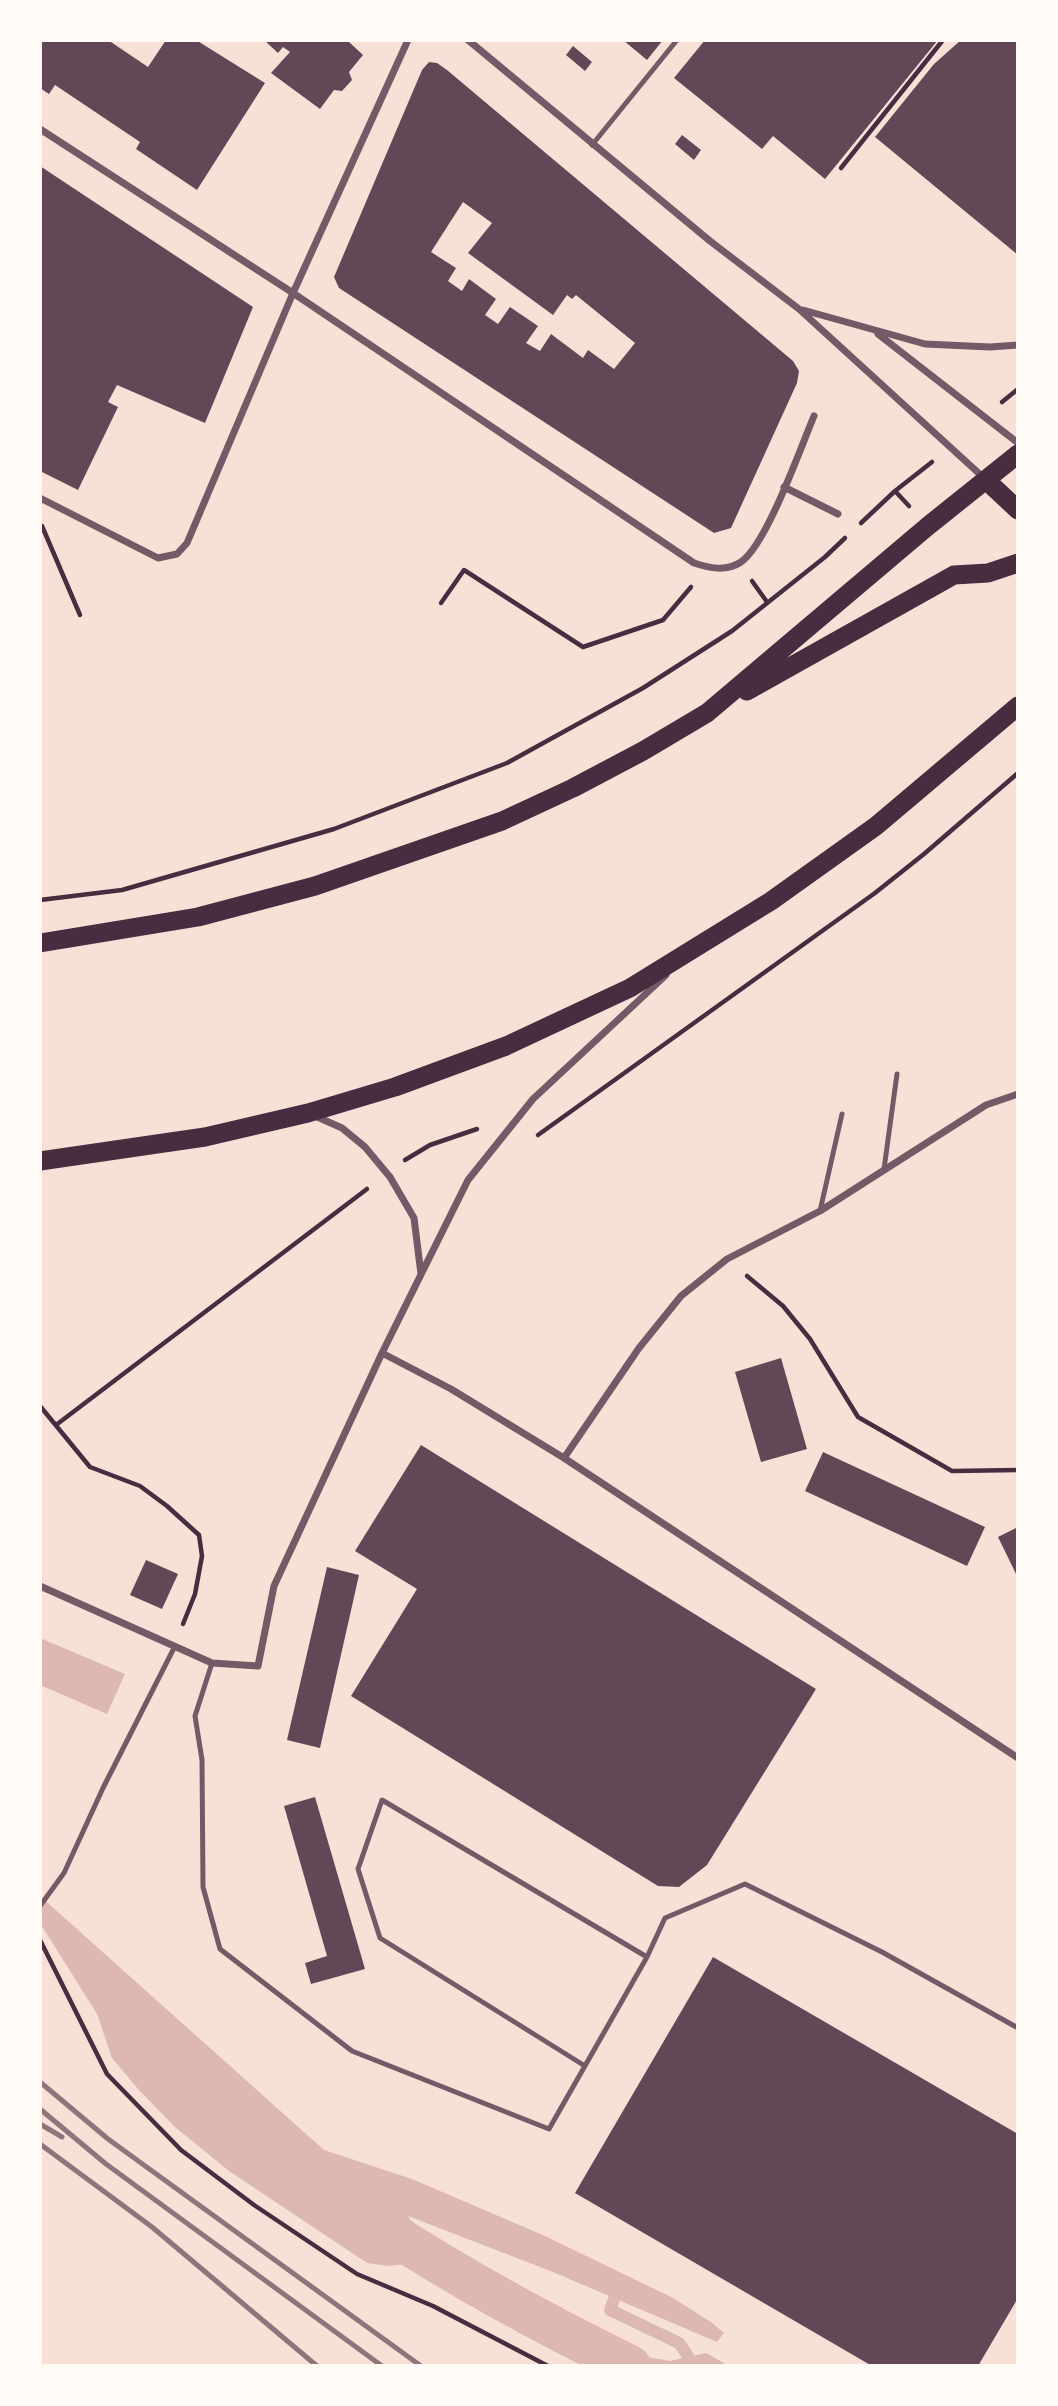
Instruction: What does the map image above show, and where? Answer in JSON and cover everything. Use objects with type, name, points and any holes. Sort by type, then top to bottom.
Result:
[{"type":"highway","points":[[707,713],[928,526],[1018,454]]},
{"type":"highway","points":[[987,481],[1018,489]]},
{"type":"highway","points":[[987,481],[1018,510]]},
{"type":"highway","points":[[40,943],[198,917],[340,877],[502,821],[585,782],[954,575],[988,573],[1018,563]]},
{"type":"highway","points":[[40,1161],[205,1137],[395,1087],[506,1045],[630,988],[771,901],[876,826],[1018,706]]},
{"type":"street","points":[[40,498],[158,558],[177,554],[187,543],[293,293],[408,40]]},
{"type":"street","points":[[468,40],[710,241],[799,309],[987,481]]},
{"type":"street","points":[[40,129],[293,293],[694,563],[715,569],[740,563],[759,542],[814,416]]},
{"type":"street","points":[[799,309],[925,344],[1018,345]]},
{"type":"street","points":[[874,331],[1018,443]]},
{"type":"street","points":[[784,487],[838,514]]},
{"type":"street","points":[[40,1586],[212,1663],[258,1666],[274,1586],[382,1353],[468,1180],[521,1113],[567,1066],[695,949]]},
{"type":"street","points":[[564,1458],[639,1348],[681,1296],[727,1259],[820,1211],[986,1105],[1018,1094]]},
{"type":"street","points":[[308,1112],[342,1128],[365,1147],[386,1172],[414,1218],[421,1274]]},
{"type":"street","points":[[382,1353],[451,1389],[564,1458],[1018,1758]]},
{"type":"lane","points":[[592,145],[677,40]]},
{"type":"lane","points":[[884,1169],[897,1074]]},
{"type":"lane","points":[[820,1211],[842,1115]]},
{"type":"lane","points":[[40,1906],[64,1873],[103,1788],[174,1648]]},
{"type":"lane","points":[[212,1663],[195,1716],[202,1760],[203,1887],[220,1949],[352,2051],[549,2129],[647,1957],[665,1918],[745,1884],[882,1952],[1018,2028]]},
{"type":"lane","points":[[585,2066],[380,1938],[358,1869],[382,1800],[647,1957]]},
{"type":"path","points":[[841,168],[943,40]]},
{"type":"path","points":[[40,900],[122,890],[334,830],[507,763],[643,688],[732,631],[825,557],[895,491]]},
{"type":"path","points":[[40,522],[80,615]]},
{"type":"path","points":[[441,603],[464,570],[583,647],[663,620],[707,567]]},
{"type":"path","points":[[530,1142],[556,1120],[811,942],[924,854],[1018,773]]},
{"type":"path","points":[[55,1425],[359,1196],[386,1172],[430,1145],[521,1113]]},
{"type":"path","points":[[727,1259],[790,1314],[810,1339],[858,1417],[952,1471],[1018,1469]]},
{"type":"path","points":[[40,1406],[90,1467],[140,1486],[199,1535],[202,1556],[195,1594],[174,1648]]},
{"type":"path","points":[[40,1940],[107,2074],[181,2150],[254,2205],[357,2274],[433,2306],[548,2366]]},
{"type":"shaded area","points":[[40,1638],[125,1674],[107,1714],[40,1685]]},
{"type":"shaded area","points":[[40,1896],[324,2150],[412,2179],[545,2236],[673,2298],[724,2333],[717,2342],[553,2272],[408,2216],[435,2261],[388,2266],[367,2263],[229,2171],[175,2127],[138,2089],[112,2058],[97,2014],[40,1923]]},
{"type":"shaded area","points":[[593,2348],[670,2361],[706,2353],[729,2366],[608,2366]]},
{"type":"building","points":[[40,40],[108,40],[148,67],[166,40],[196,40],[265,83],[197,190],[136,149],[140,142],[55,85],[49,94],[40,88]]},
{"type":"building","points":[[264,40],[351,40],[349,42],[363,55],[349,72],[352,80],[342,91],[334,90],[320,109],[271,73],[290,52],[283,47],[278,53]]},
{"type":"building","points":[[623,40],[663,40],[647,60]]},
{"type":"building","points":[[705,40],[938,40],[825,179],[773,136],[762,149],[674,78]]},
{"type":"building","points":[[961,40],[1018,40],[1018,255],[875,137],[934,64]]},
{"type":"building","points":[[573,46],[592,62],[585,71],[566,55]]},
{"type":"building","points":[[429,62],[437,63],[447,70],[793,361],[799,371],[797,383],[731,528],[714,533],[339,288],[334,277],[422,70]],"holes":[[[463,202],[492,223],[468,253],[553,315],[567,295],[572,299],[576,295],[635,343],[614,369],[588,350],[583,358],[551,334],[540,351],[526,343],[538,326],[510,307],[498,324],[485,315],[496,299],[469,279],[462,291],[448,281],[456,268],[431,252]]]},
{"type":"building","points":[[682,135],[701,150],[694,160],[675,144]]},
{"type":"building","points":[[40,166],[253,307],[205,423],[117,385],[108,402],[118,407],[78,490],[40,471]]},
{"type":"building","points":[[781,1358],[807,1449],[761,1462],[735,1372]]},
{"type":"building","points":[[421,1445],[816,1689],[707,1865],[679,1887],[658,1886],[351,1696],[417,1589],[355,1551]]},
{"type":"building","points":[[823,1452],[985,1527],[967,1566],[805,1491]]},
{"type":"building","points":[[1018,1527],[1018,1578],[998,1537]]},
{"type":"building","points":[[146,1560],[178,1574],[162,1609],[130,1595]]},
{"type":"building","points":[[327,1567],[359,1575],[320,1748],[287,1740]]},
{"type":"building","points":[[315,1797],[365,1969],[311,1984],[305,1963],[327,1956],[284,1806]]},
{"type":"building","points":[[713,1957],[1018,2134],[1018,2298],[978,2366],[872,2366],[575,2193]]},
{"type":"waterway","points":[[386,2230],[506,2302],[630,2366]]},
{"type":"waterway","points":[[610,2287],[617,2291],[610,2310],[679,2343],[691,2366]]},
{"type":"railway","points":[[40,2082],[108,2139],[421,2366]]},
{"type":"railway","points":[[40,2109],[106,2164],[382,2366]]},
{"type":"railway","points":[[40,2124],[62,2137]]},
{"type":"railway","points":[[40,2144],[152,2227],[317,2366]]}]
